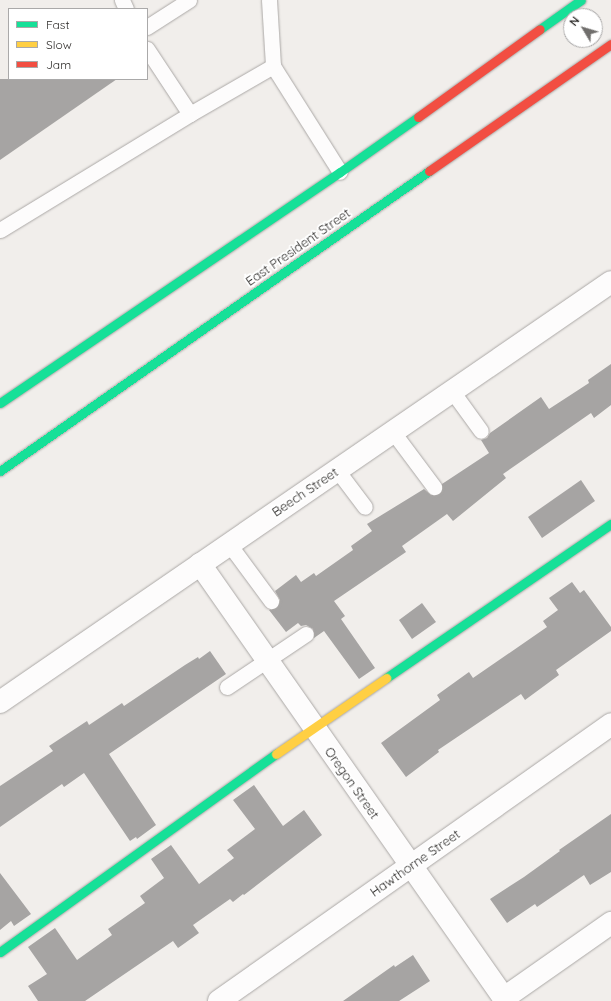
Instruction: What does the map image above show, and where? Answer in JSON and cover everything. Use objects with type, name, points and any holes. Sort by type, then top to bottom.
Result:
[{"type":"main road","points":[[0,403],[340,172],[581,0]]},
{"type":"main road","name":"East President Street","points":[[0,471],[611,44]]},
{"type":"main road","points":[[0,952],[314,727],[611,524]]},
{"type":"street","name":"Beech Street","points":[[0,702],[611,282]]},
{"type":"street","name":"Oregon Street","points":[[200,564],[503,1000]]},
{"type":"street","name":"Hawthorne Street","points":[[219,1001],[411,867],[611,724]]},
{"type":"street","points":[[503,1000],[611,923]]},
{"type":"lane","points":[[148,26],[189,0]]},
{"type":"lane","points":[[269,0],[274,66],[340,172]]},
{"type":"lane","points":[[148,51],[190,114]]},
{"type":"lane","points":[[0,230],[190,114],[274,66]]},
{"type":"lane","points":[[452,391],[481,431]]},
{"type":"lane","points":[[393,432],[434,486]]},
{"type":"lane","points":[[337,470],[365,507]]},
{"type":"lane","points":[[230,544],[271,601]]},
{"type":"lane","points":[[227,687],[268,661],[306,634]]},
{"type":"building","points":[[0,79],[116,80],[0,160]]},
{"type":"building","points":[[611,364],[611,405],[594,418],[591,413],[503,474],[506,478],[453,521],[447,514],[402,546],[406,552],[334,601],[345,616],[341,619],[375,668],[359,679],[324,631],[314,638],[313,629],[306,625],[301,626],[298,623],[286,632],[269,610],[276,608],[279,604],[280,600],[275,591],[296,575],[301,582],[314,573],[316,576],[353,550],[351,546],[372,531],[367,524],[424,489],[431,495],[439,494],[442,490],[442,484],[489,453],[481,440],[487,438],[490,433],[541,397],[549,409],[589,383],[588,380]]},
{"type":"building","points":[[581,480],[595,501],[542,538],[528,517]]},
{"type":"building","points":[[572,582],[580,593],[584,590],[611,627],[611,631],[556,670],[559,675],[525,700],[521,694],[438,750],[439,752],[406,777],[381,743],[440,700],[437,695],[469,672],[473,678],[547,627],[543,621],[558,610],[549,598]]},
{"type":"building","points":[[422,603],[436,622],[412,639],[399,620]]},
{"type":"building","points":[[210,651],[226,674],[109,754],[156,825],[137,839],[136,837],[130,841],[84,773],[64,787],[62,784],[0,827],[0,786],[53,751],[49,746],[87,721],[89,725],[122,703],[124,706],[185,665],[198,657],[199,659]]},
{"type":"building","points":[[254,785],[283,826],[304,810],[322,835],[244,895],[243,894],[233,902],[230,899],[193,925],[199,933],[178,948],[173,941],[85,1001],[38,1001],[28,986],[47,974],[28,947],[55,928],[77,960],[112,935],[108,929],[145,903],[140,896],[164,878],[151,859],[171,845],[199,884],[234,858],[227,850],[255,829],[233,800]]},
{"type":"building","points":[[611,814],[611,872],[590,885],[584,875],[537,907],[535,904],[507,923],[490,899],[524,877],[560,851],[559,850]]},
{"type":"building","points":[[0,873],[31,914],[14,926],[11,921],[0,930]]},
{"type":"building","points":[[413,955],[430,981],[399,1001],[343,1001],[394,965],[395,967]]},
{"type":"traffic: fast","points":[[540,29],[581,0]]},
{"type":"traffic: fast","points":[[0,403],[340,172],[418,117]]},
{"type":"traffic: fast","points":[[0,471],[429,171]]},
{"type":"traffic: fast","points":[[386,678],[611,524]]},
{"type":"traffic: fast","points":[[0,952],[276,754]]},
{"type":"traffic: slow","points":[[276,754],[386,678]]},
{"type":"traffic: jam","points":[[418,117],[540,29]]},
{"type":"traffic: jam","points":[[429,171],[611,44]]}]
